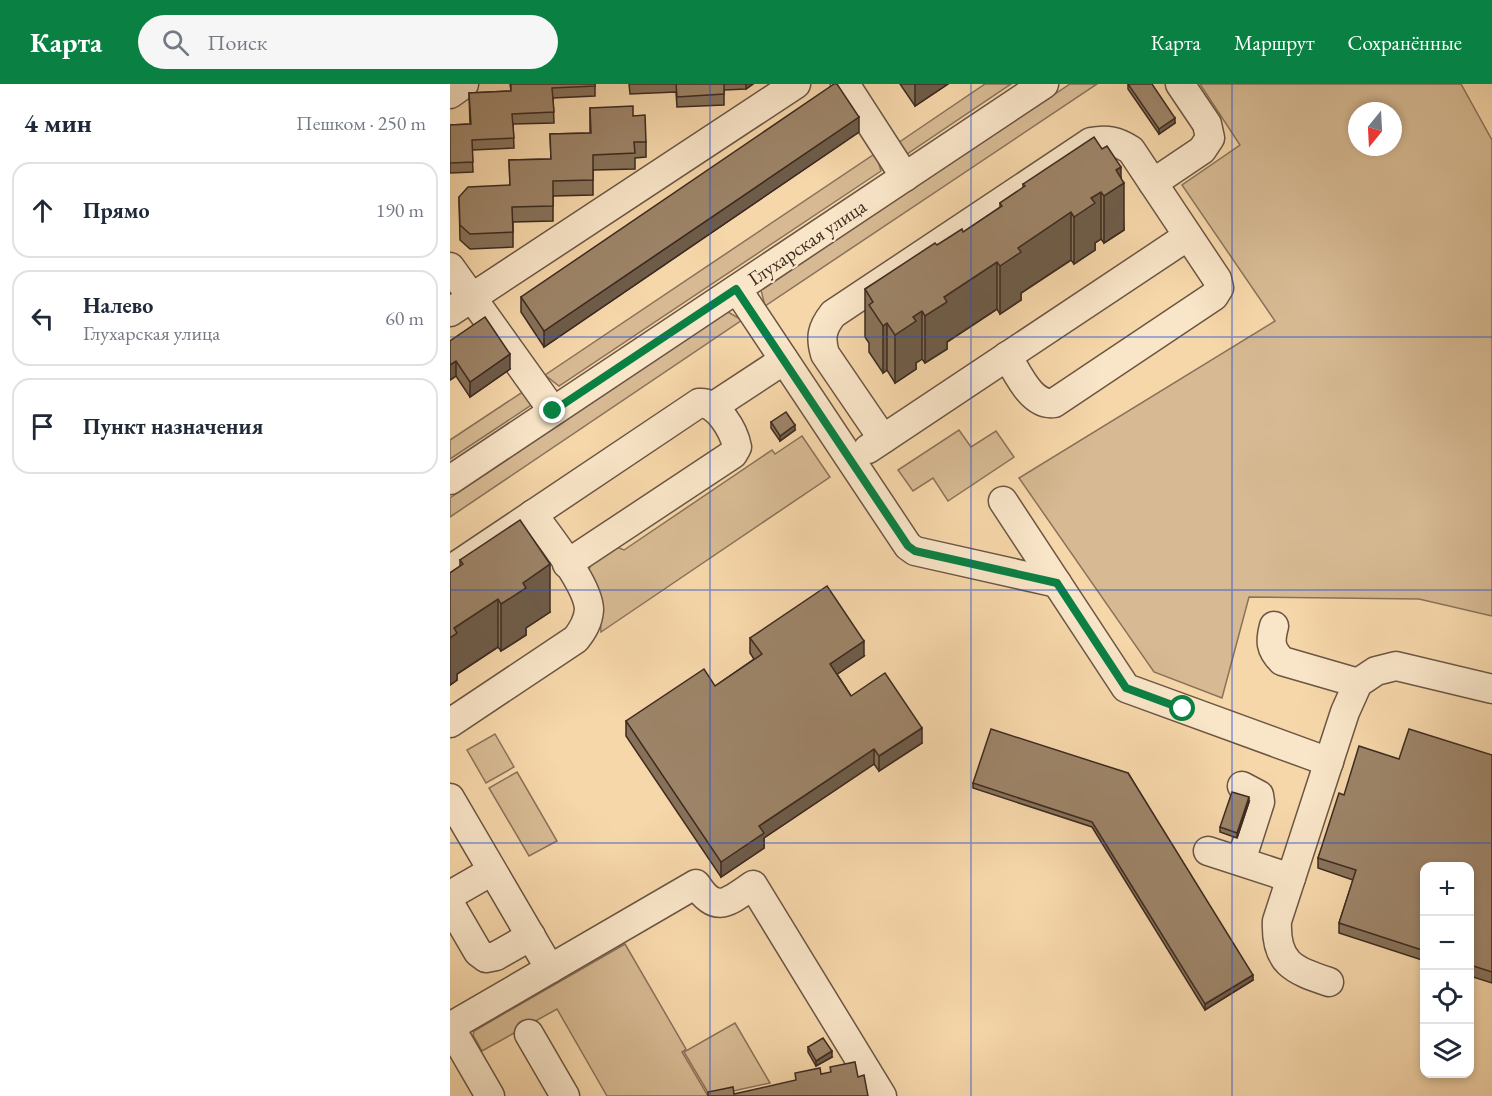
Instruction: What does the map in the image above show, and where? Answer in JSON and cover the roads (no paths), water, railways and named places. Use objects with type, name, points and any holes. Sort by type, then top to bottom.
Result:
[{"type":"street","points":[[450,93],[464,84]]},
{"type":"street","points":[[461,305],[796,84]]},
{"type":"street","points":[[845,84],[905,177]]},
{"type":"street","name":"Глухарская улица","points":[[450,480],[1044,84]]},
{"type":"street","points":[[1153,183],[1202,150],[1210,138],[1207,124],[1180,84]]},
{"type":"street","points":[[883,439],[825,354],[821,340],[824,326],[833,314],[1091,142],[1112,141],[1131,150],[1217,279],[1219,288],[1214,296],[1054,403],[1044,404],[1036,399],[1007,356]]},
{"type":"street","points":[[851,460],[1188,236]]},
{"type":"street","points":[[450,267],[461,305],[553,411]]},
{"type":"street","points":[[736,289],[908,546],[915,551],[1057,583]]},
{"type":"street","points":[[714,406],[784,360]]},
{"type":"street","points":[[450,570],[699,403],[707,402],[714,406],[735,439],[737,447],[733,454],[567,564]]},
{"type":"street","points":[[1003,501],[1126,688],[1329,762]]},
{"type":"street","points":[[450,723],[576,639],[586,626],[589,609],[585,593],[533,514]]},
{"type":"street","points":[[1274,626],[1270,640],[1273,652],[1282,661],[1358,683]]},
{"type":"street","points":[[1329,982],[1304,974],[1286,962],[1276,943],[1277,921],[1345,712],[1358,683],[1376,671],[1396,666],[1492,689]]},
{"type":"street","points":[[1241,861],[1260,802],[1259,795],[1253,789],[1242,786]]},
{"type":"street","points":[[450,798],[550,969]]},
{"type":"street","points":[[1208,851],[1291,878]]},
{"type":"street","points":[[450,896],[492,870]]},
{"type":"street","points":[[490,1096],[450,1027],[696,884],[705,897],[716,903],[728,902],[753,885],[876,1086]]},
{"type":"street","points":[[450,903],[478,952],[486,958],[496,956],[531,936]]},
{"type":"street","points":[[529,1034],[565,1096]]},
{"type":"street","points":[[842,1089],[853,1086],[876,1086]]}]
